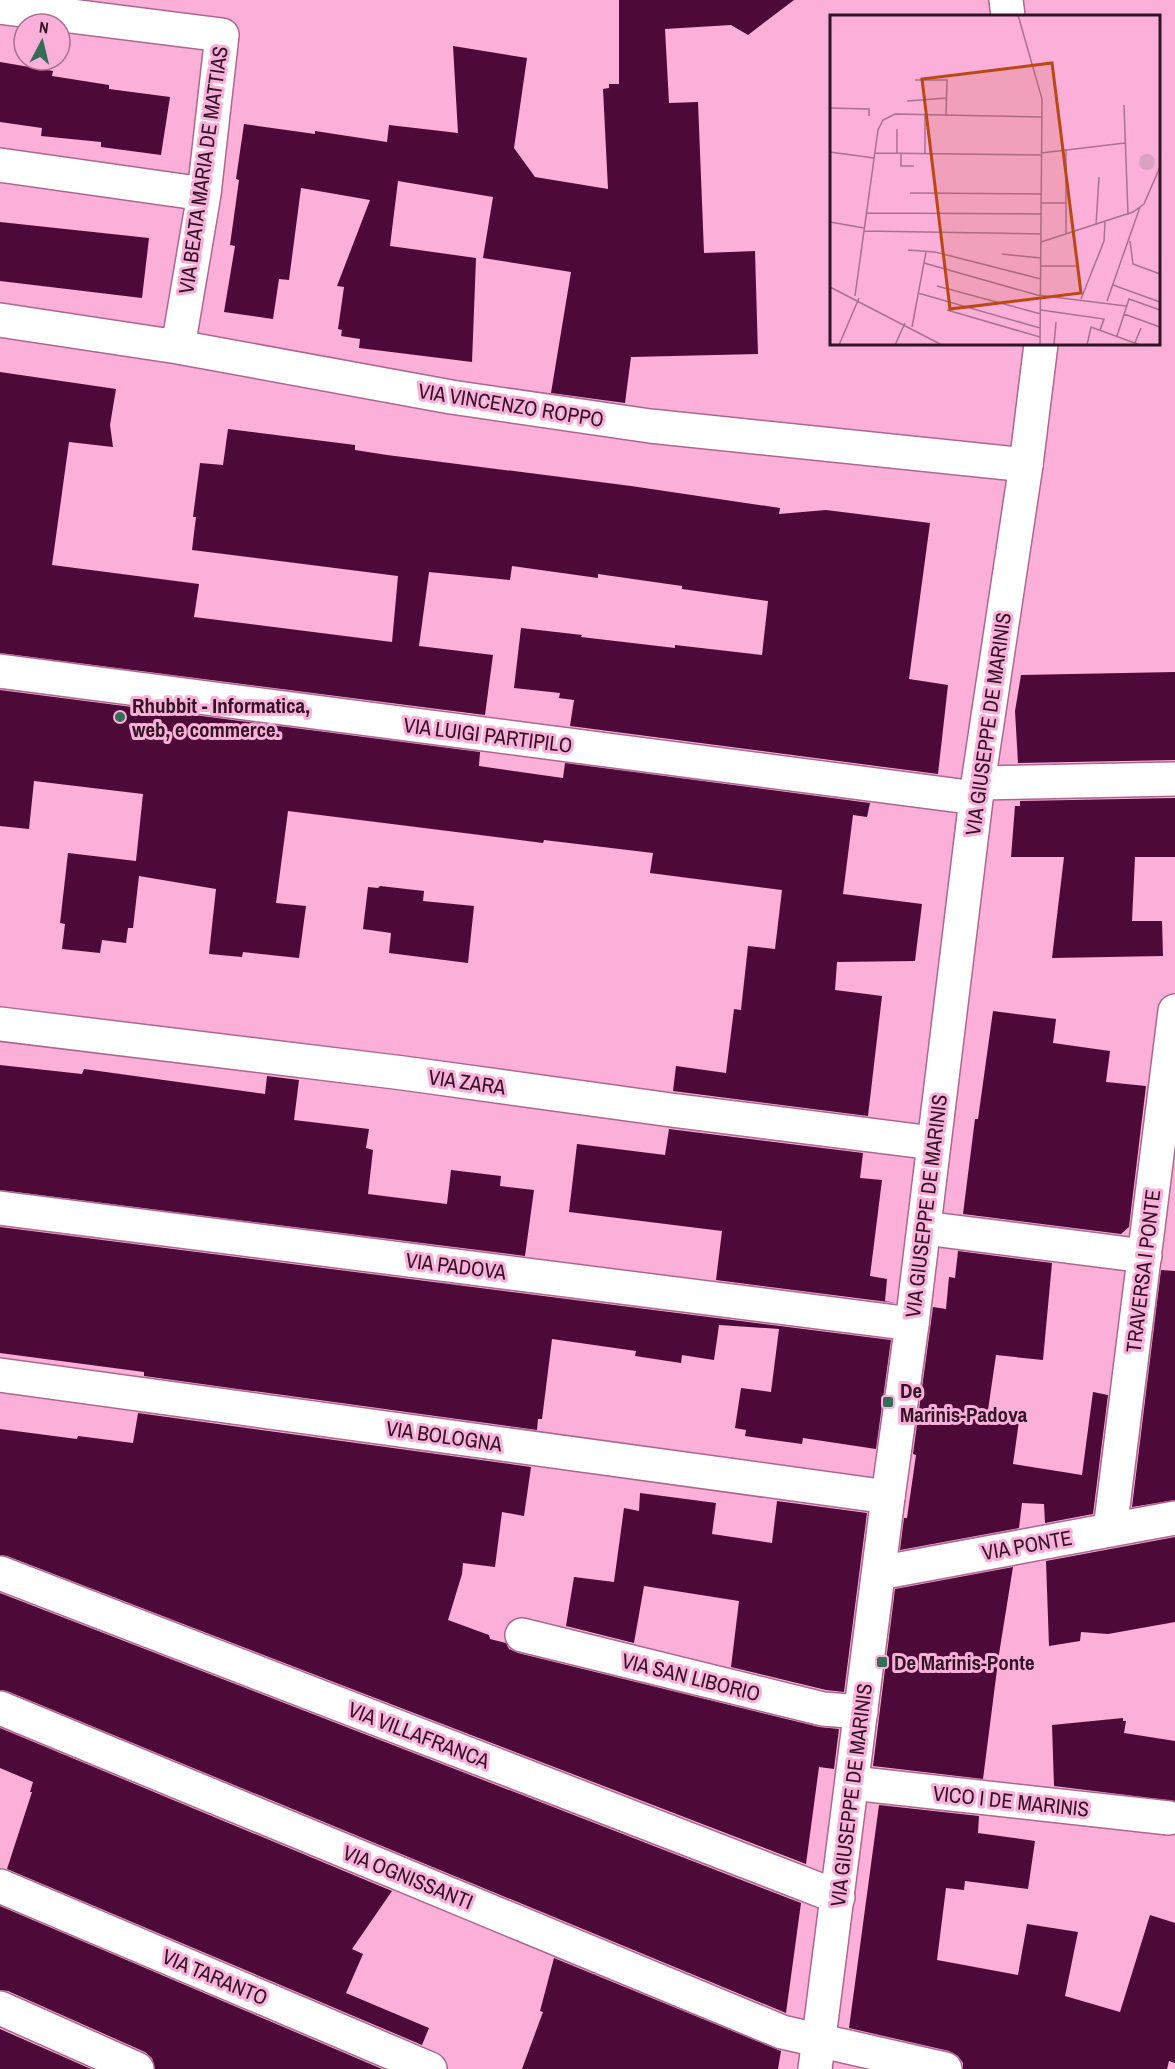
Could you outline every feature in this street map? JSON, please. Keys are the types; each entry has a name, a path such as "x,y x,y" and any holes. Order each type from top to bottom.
{"street":[{"path":"1005,0 1008,15"},
{"name":"VIA BEATA MARIA DE MATTIAS","path":"0,7 222,35 204,194 178,347"},
{"path":"0,165 204,194"},
{"name":"VIA VINCENZO ROPPO","path":"0,320 178,347 452,397 650,426 1026,465"},
{"name":"VIA GIUSEPPE DE MARINIS","path":"817,2054 912,1324 977,791 1026,465 1041,345"},
{"name":"VIA LUIGI PARTIPILO","path":"0,671 977,791 1175,779"},
{"name":"TRAVERSA I PONTE","path":"1110,1530 1175,1011"},
{"name":"VIA ZARA","path":"0,1024 403,1073 933,1143"},
{"name":"VIA PADOVA","path":"0,1208 912,1324"},
{"path":"924,1228 1145,1256"},
{"name":"VIA BOLOGNA","path":"0,1375 888,1497"},
{"name":"VIA PONTE","path":"879,1573 1175,1518"},
{"name":"VIA VILLAFRANCA","path":"0,1573 838,1897"},
{"name":"VIA SAN LIBORIO","path":"522,1635 823,1709 861,1712"},
{"name":"VIA OGNISSANTI","path":"0,1708 782,2032 817,2054 945,2069"},
{"name":"VICO I DE MARINIS","path":"852,1783 1169,1818"},
{"name":"VIA TARANTO","path":"0,1886 430,2069"},
{"path":"0,2008 137,2069"}],"building":[{"path":"619,0 794,0 748,35 731,25 665,29 669,103 698,102 704,253 755,251 758,354 631,357 625,403 551,393 571,272 483,258 493,197 398,181 390,246 476,258 472,362 359,348 360,339 341,336 342,330 338,329 344,287 337,286 370,200 301,188 289,280 279,279 273,319 224,312 235,246 230,245 244,124 315,134 315,131 387,142 389,125 458,133 453,46 527,58 514,148 535,177 608,189 603,89 609,88 609,84 619,84"},
{"path":"0,62 12,64 12,72 53,72 52,76 109,85 109,89 170,97 161,155 101,147 101,142 41,136 42,128 0,122"},
{"path":"0,222 149,238 142,298 0,281"},
{"path":"0,372 116,389 110,425 113,447 69,442 52,565 199,584 194,617 392,642 398,576 192,550 196,517 193,517 200,463 223,465 228,429 355,445 355,450 387,455 631,486 780,508 779,514 826,510 930,523 909,679 948,685 938,774 570,726 574,700 559,698 560,693 514,688 521,628 675,648 675,645 762,655 768,601 598,574 598,578 512,566 510,580 429,572 419,646 493,655 485,715 0,653"},
{"path":"1175,672 1175,760 1018,763 1015,711 1021,675"},
{"path":"0,690 480,752 479,766 563,778 565,763 870,803 867,817 853,815 843,894 922,904 915,961 837,962 835,990 882,996 868,1116 673,1091 676,1066 726,1073 734,1009 741,1010 748,946 775,949 782,890 650,873 653,853 544,840 543,843 288,811 276,903 306,906 299,958 243,952 242,957 209,954 216,889 139,876 133,928 128,928 126,943 102,940 100,953 62,949 65,924 60,923 68,853 136,861 143,794 34,781 29,829 0,826"},
{"path":"1175,798 1175,857 1135,857 1132,921 1162,921 1163,956 1052,958 1064,857 1011,857 1015,806 1020,806 1020,801"},
{"path":"380,886 424,891 423,901 474,906 468,963 389,953 391,933 363,929 368,887 378,888"},
{"path":"993,1011 1056,1019 1053,1043 1110,1051 1106,1082 1146,1086 1129,1227 1121,1234 963,1214 975,1119 978,1119"},
{"path":"0,1065 82,1074 84,1069 265,1094 267,1076 299,1080 294,1120 369,1129 366,1148 373,1150 368,1194 447,1204 451,1170 501,1176 500,1186 534,1190 525,1256 0,1190"},
{"path":"669,1129 863,1153 860,1178 882,1180 870,1276 887,1279 885,1301 896,1303 716,1280 722,1231 569,1212 577,1144 665,1155"},
{"path":"0,1227 891,1340 876,1449 803,1438 802,1444 745,1436 746,1430 735,1428 741,1388 771,1392 779,1329 719,1325 714,1360 682,1355 681,1363 635,1356 636,1351 552,1339 542,1419 538,1419 537,1430 144,1376 144,1372 0,1353"},
{"path":"958,1251 1052,1263 1043,1360 996,1355 987,1417 1019,1421 1013,1464 1082,1475 1093,1392 1108,1395 1093,1514 1045,1523 1044,1504 1022,1503 1019,1528 900,1550 916,1455 913,1454 933,1307 946,1309 949,1277 955,1278"},
{"path":"1161,1270 1175,1271 1175,1500 1132,1507"},
{"path":"138,1413 531,1467 524,1516 502,1512 495,1567 463,1563 462,1574 448,1620 489,1635 490,1639 506,1643 509,1649 518,1653 819,1727 839,1729 834,1769 819,1767 806,1864 0,1555 0,1429 77,1439 78,1436 133,1443"},
{"path":"640,1493 716,1503 712,1534 772,1543 777,1501 867,1513 844,1692 826,1690 731,1667 739,1601 644,1586 634,1643 566,1626 574,1577 614,1582 624,1508 639,1511"},
{"path":"1175,1537 1175,1622 1108,1634 1081,1632 1080,1641 1049,1646 1046,1561"},
{"path":"1013,1567 983,1779 873,1766 895,1589"},
{"path":"0,1593 801,1903 786,2013 0,1690"},
{"path":"1123,1718 1123,1721 1126,1721 1124,1733 1175,1741 1175,1801 1054,1786 1052,1725"},
{"path":"0,1728 392,1891 352,1949 363,1954 346,1993 429,2028 422,2045 7,1869 32,1792 30,1792 33,1782 0,1768"},
{"path":"879,1805 979,1816 978,1833 1035,1841 1028,1889 965,1881 964,1890 946,1888 937,1960 1018,1975 1027,1924 1078,1932 1065,1996 1120,2012 1150,1915 1175,1923 1175,2063 1169,2061 1167,2069 963,2069 963,2063 958,2056 949,2051 849,2028"},
{"path":"0,1906 382,2069 155,2069 152,2058 145,2052 8,1991 0,1990"},
{"path":"554,1958 781,2051 778,2069 522,2069 543,2012 540,2011"},
{"path":"0,2029 91,2069 0,2069"}],"place":[{"name":"Rhubbit - Informatica, web, e commerce.","path":"120,717"},
{"name":"De Marinis-Padova","path":"888,1402"},
{"name":"De Marinis-Ponte","path":"882,1662"}]}
